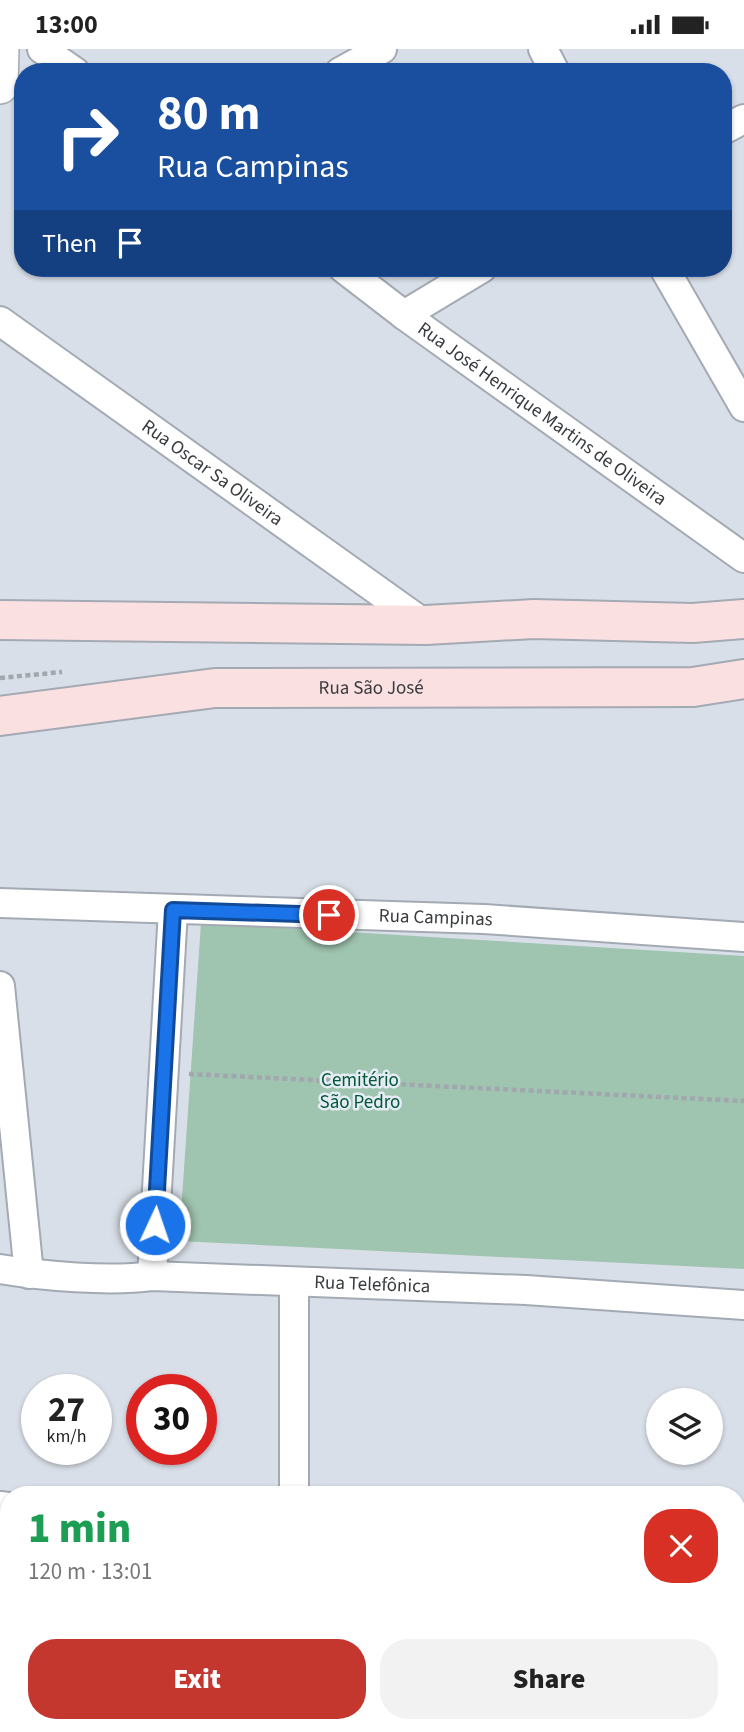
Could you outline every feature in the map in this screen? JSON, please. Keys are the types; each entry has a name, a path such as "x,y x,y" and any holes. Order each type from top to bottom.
{"main road":[{"path":"0,620 426,625 534,619 693,622 744,619"},
{"name":"Rua São José","path":"0,716 215,688 693,687 744,680"}],"street":[{"path":"0,86 1,49"},
{"path":"42,49 62,63"},
{"path":"356,63 382,49"},
{"name":"Rua José Henrique Martins de Oliveira","path":"355,277 744,558"},
{"path":"404,314 467,277"},
{"path":"669,277 741,396"},
{"name":"Rua Oscar Sa Oliveira","path":"0,321 426,625"},
{"name":"Rua Campinas","path":"0,903 484,919 744,937"},
{"path":"152,1276 173,910"},
{"path":"0,986 29,1274"},
{"name":"Rua Telefônica","path":"0,1269 29,1274 134,1279 152,1276 526,1290 744,1305"},
{"path":"294,1283 294,1486"}],"path":[{"path":"164,1073 744,1101"}],"green space":[{"name":"Cemitério São Pedro","path":"201,923 744,956 744,1269 179,1241"}],"route":[{"path":"155,1225 173,910 329,915"}]}
